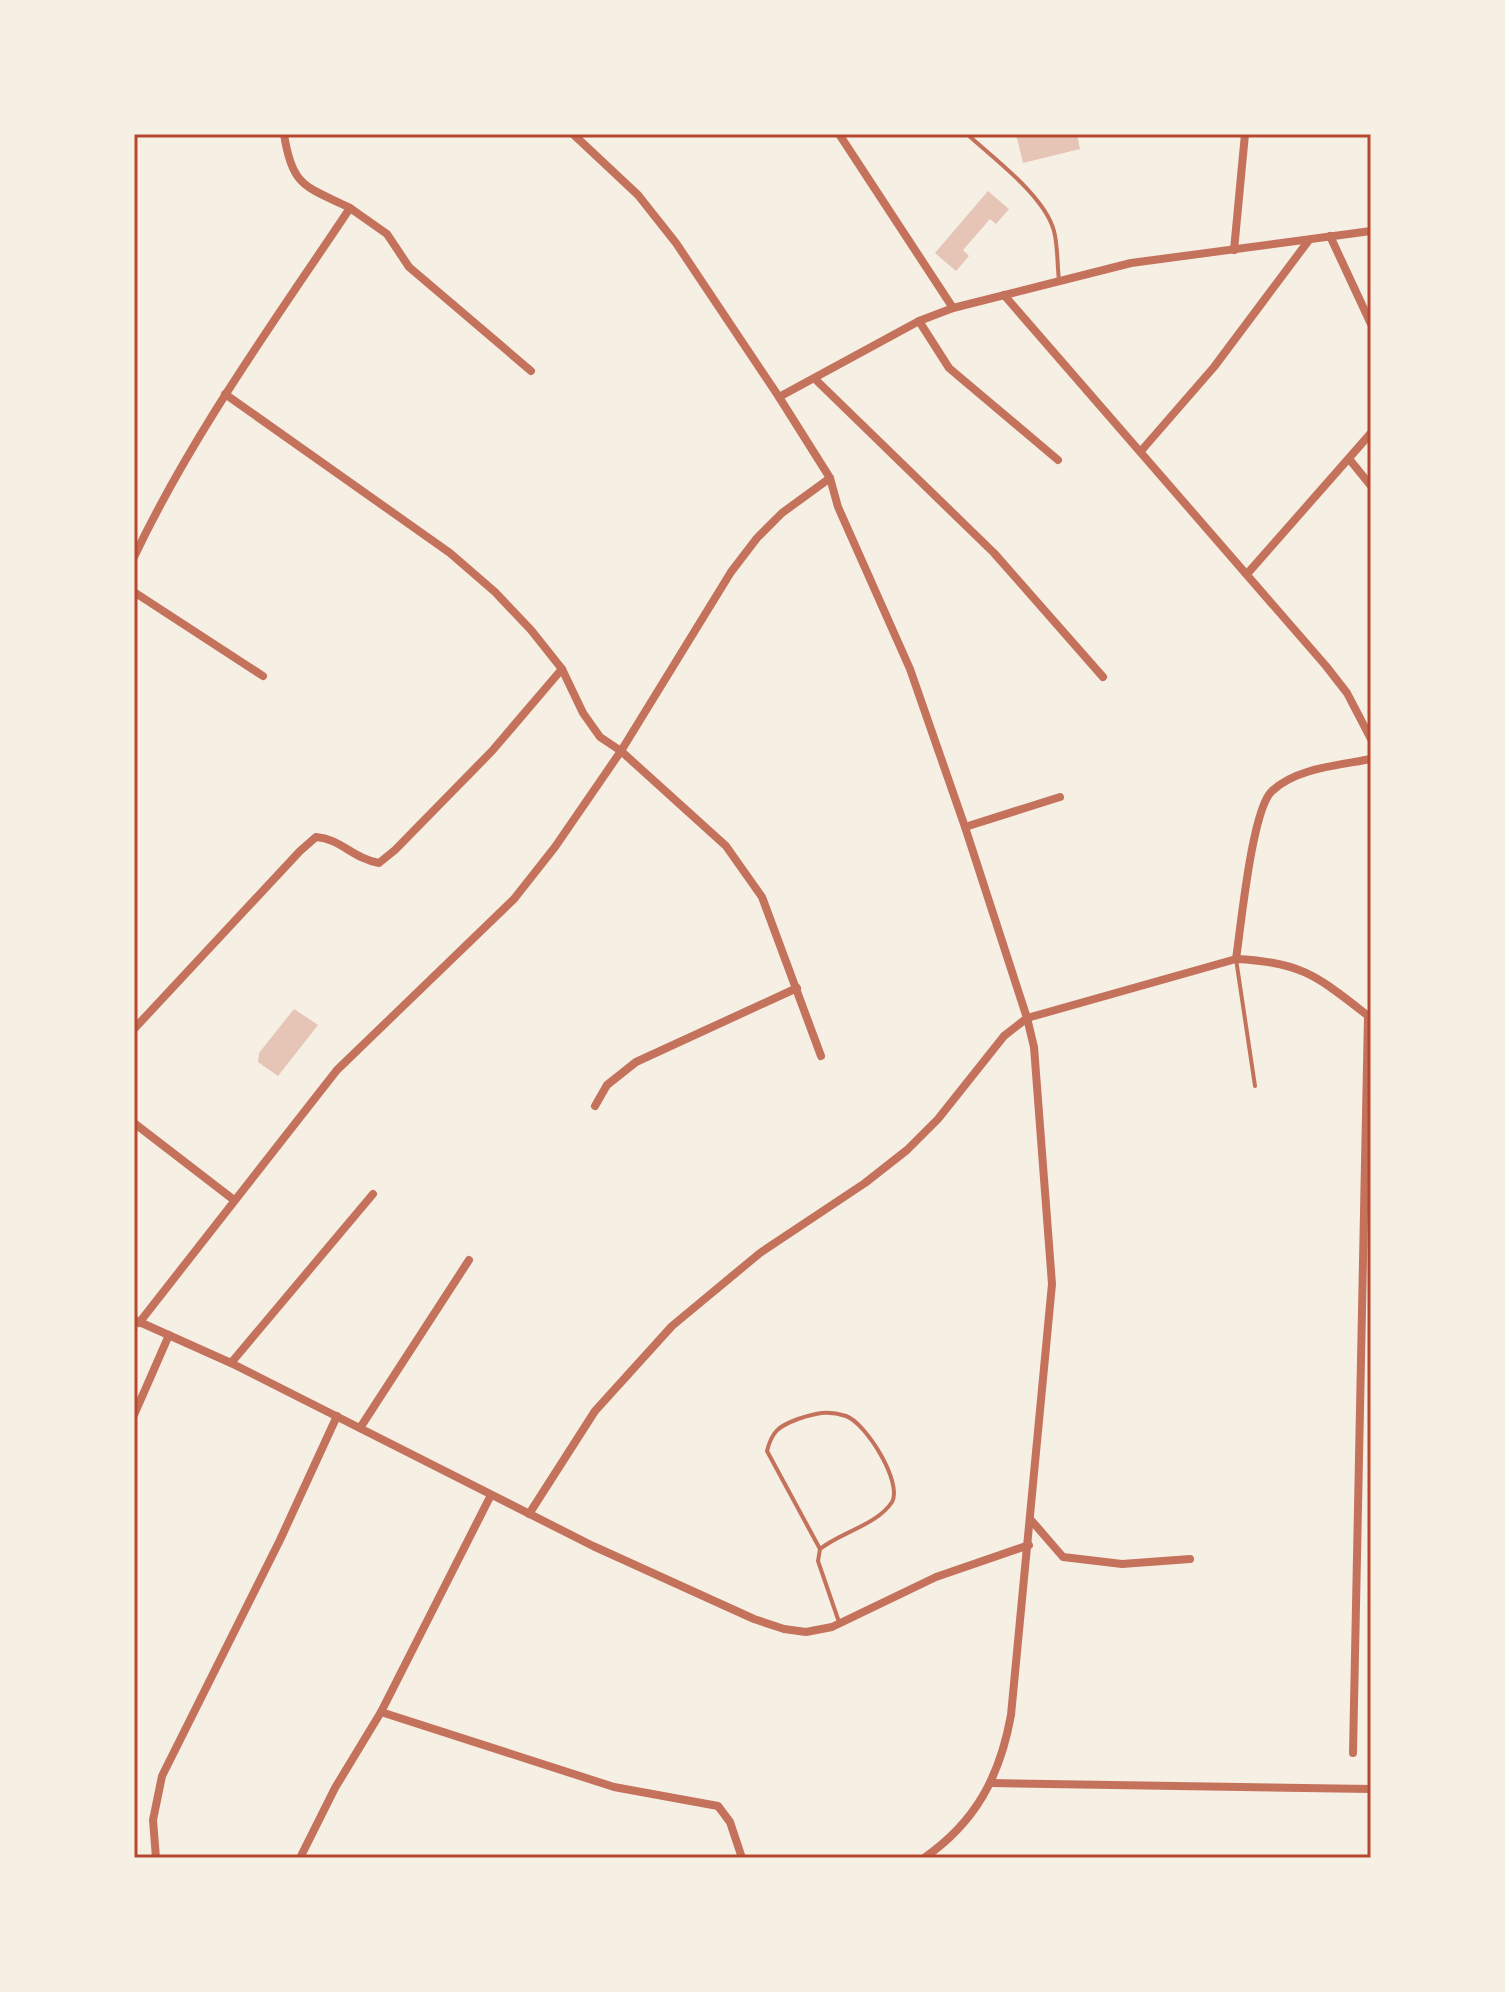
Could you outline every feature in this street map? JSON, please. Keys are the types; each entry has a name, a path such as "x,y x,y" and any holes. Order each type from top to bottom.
{"street":[{"path":"284,134 289,165 304,185 350,208 387,234 409,267 531,371"},
{"path":"573,134 638,195 666,231 830,478 838,507 910,669 1027,1018 1037,1077 1052,1284 1011,1715 1005,1750 991,1783 967,1820 924,1858"},
{"path":"839,134 953,308"},
{"path":"1234,250 1245,134"},
{"path":"134,557 179,471 225,394 350,208"},
{"path":"779,397 919,321 953,308 1131,263 1371,231"},
{"path":"1330,236 1371,324"},
{"path":"1141,451 1214,367 1309,240"},
{"path":"1004,295 1347,693 1371,739"},
{"path":"919,321 949,368 1058,460"},
{"path":"815,379 994,553 1103,677"},
{"path":"225,394 450,553 495,592 562,669 593,729 726,846 762,897 821,1056"},
{"path":"1247,574 1371,433"},
{"path":"1350,460 1371,486"},
{"path":"830,478 782,513 748,549 621,751 555,847 514,899 337,1070 136,1321 231,1363 529,1514 754,1619 784,1629 806,1632 840,1623 936,1577 1029,1545"},
{"path":"134,592 263,676"},
{"path":"134,1029 316,837 329,838 361,860 379,863 395,850 492,751 562,669"},
{"path":"1236,959 1264,801 1271,792 1297,777 1331,766 1371,759"},
{"path":"965,827 1060,797"},
{"path":"529,1514 595,1411 672,1326 760,1253 865,1183 907,1150 938,1119 1004,1036 1027,1018 1236,959 1272,960 1318,978 1370,1017 1353,1753"},
{"path":"595,1106 607,1085 636,1062 797,988"},
{"path":"134,1123 234,1200"},
{"path":"231,1363 373,1194"},
{"path":"360,1428 469,1260"},
{"path":"134,1415 169,1335"},
{"path":"156,1858 153,1820 162,1776 280,1540 337,1416"},
{"path":"300,1858 335,1788 381,1712 491,1495"},
{"path":"1030,1519 1063,1557 1122,1564 1190,1559"},
{"path":"381,1712 614,1787 718,1806 730,1822 742,1858"},
{"path":"991,1783 1371,1789"}],"lane":[{"path":"967,134 1047,213 1054,231 1059,280"},
{"path":"1236,959 1255,1086"},
{"path":"820,1549 885,1511 894,1498 895,1485 868,1433 849,1417 823,1411 778,1426 770,1438 767,1451 820,1549 818,1561 840,1623"}],"building":[{"path":"1016,134 1077,134 1080,149 1023,163"},
{"path":"988,191 1009,209 996,224 990,219 963,250 969,256 956,271 935,253"},
{"path":"294,1009 318,1025 278,1076 258,1062 259,1053"}]}
